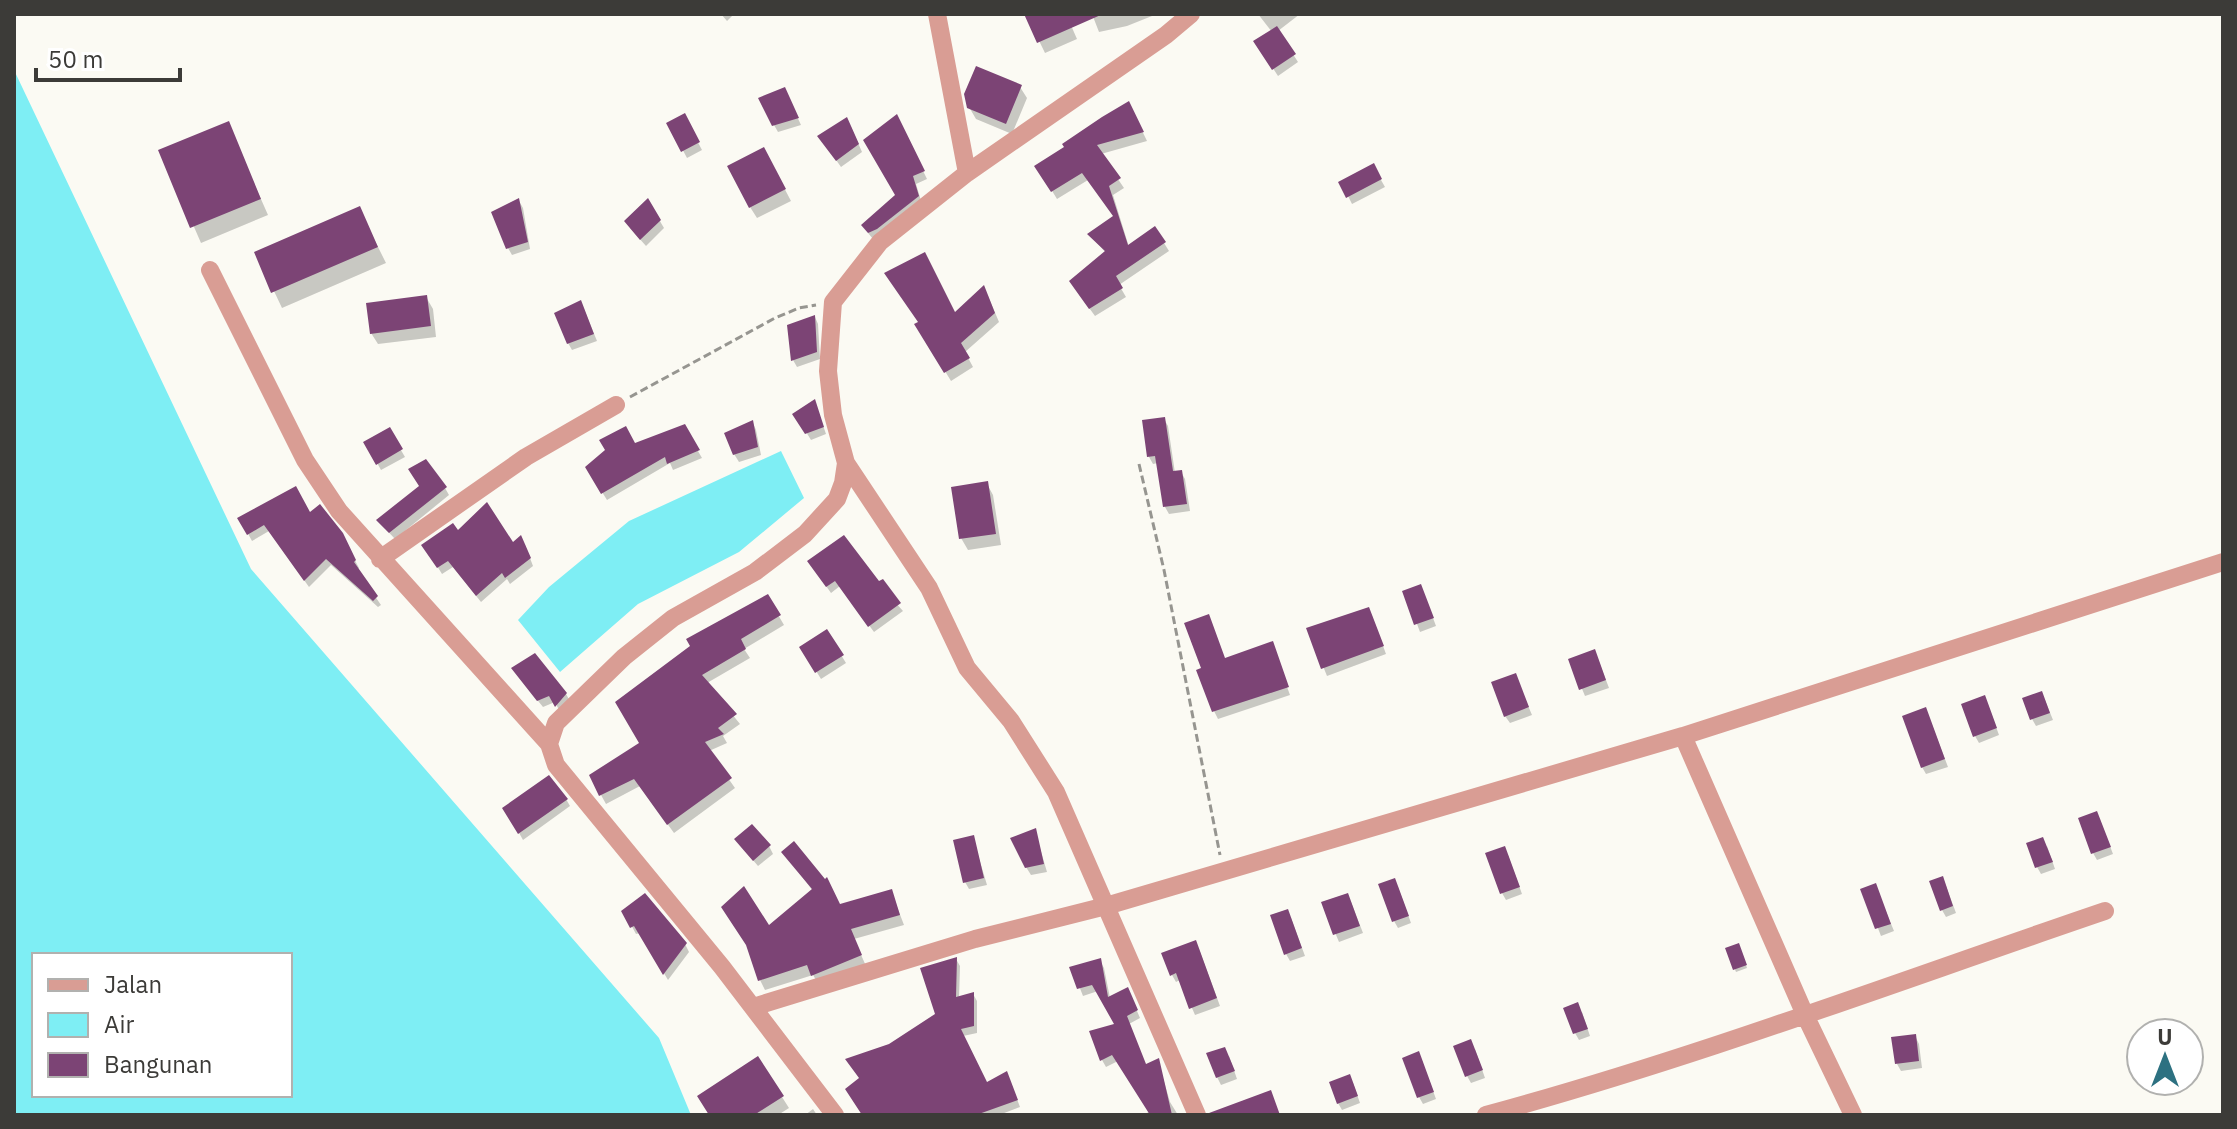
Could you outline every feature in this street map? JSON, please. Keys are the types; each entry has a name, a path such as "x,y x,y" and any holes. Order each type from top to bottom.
{"street":[{"path":"937,14 967,173"},
{"path":"1191,14 967,173 880,242 833,302 828,371 833,415 846,463 929,588 967,668 1011,721 1056,792 1197,1115"},
{"path":"210,270 305,460 339,511 549,744 556,765 753,1007 835,1115"},
{"path":"380,559 526,457 616,405"},
{"path":"549,744 556,723 624,657 673,618 755,572 805,534 837,499 846,463"},
{"path":"753,1007 975,939 1106,906 1683,736 2223,562"},
{"path":"1683,736 1806,1017 1853,1115"},
{"path":"1486,1115 1562,1095 1806,1017 1857,996 2105,911"}],"path":[{"path":"616,405 775,318 799,308 833,302"},
{"path":"1139,464 1164,570 1224,871"}],"water":[{"path":"14,70 251,569 659,1038 691,1115 14,1115"},
{"path":"781,451 804,498 739,552 638,604 560,672 518,620 549,587 629,521"}],"building":[{"path":"1024,14 1103,14 1037,43"},
{"path":"1277,26 1296,54 1272,70 1253,41"},
{"path":"976,66 1022,85 1006,124 967,108 964,94"},
{"path":"785,87 799,118 772,126 758,98"},
{"path":"1129,101 1144,132 1097,145 1121,178 1109,186 1128,245 1155,226 1166,242 1116,276 1123,288 1089,309 1069,281 1105,251 1087,234 1113,216 1082,173 1051,192 1034,166"},
{"path":"685,113 700,142 681,152 666,123"},
{"path":"897,114 925,171 913,176 919,196 868,233 861,225 895,195 863,140"},
{"path":"847,117 859,144 836,161 817,136"},
{"path":"229,121 261,199 190,228 158,150"},
{"path":"764,147 786,189 749,208 727,166"},
{"path":"1374,163 1382,179 1346,198 1338,182"},
{"path":"519,198 528,242 506,249 491,212"},
{"path":"648,198 661,220 640,240 624,221"},
{"path":"360,206 378,247 271,293 254,252"},
{"path":"925,252 955,312 984,285 995,313 961,343 970,358 944,373 914,324 918,322 884,273"},
{"path":"427,295 431,326 370,334 366,303"},
{"path":"581,300 594,334 567,344 554,313"},
{"path":"815,315 817,352 791,361 787,325"},
{"path":"815,399 824,427 805,434 792,414"},
{"path":"1165,417 1173,471 1182,470 1187,504 1163,507 1155,456 1147,457 1142,420"},
{"path":"753,420 758,447 733,455 724,433"},
{"path":"685,424 700,450 667,464 665,457 601,494 585,467 605,450 599,440 626,426 635,443"},
{"path":"390,427 403,449 376,465 363,442"},
{"path":"426,459 447,487 389,533 376,520 419,486 408,469"},
{"path":"988,481 996,534 959,539 951,487"},
{"path":"296,486 310,512 320,504 343,533 356,560 354,562 378,596 373,601 326,559 304,581 264,525 247,535 237,518"},
{"path":"487,502 513,542 521,535 531,558 505,578 502,573 476,596 448,561 437,568 421,545 453,523 458,530"},
{"path":"844,535 879,581 883,579 901,603 868,627 835,581 826,587 807,561"},
{"path":"1421,584 1434,618 1414,625 1402,591"},
{"path":"768,594 781,615 741,639 746,649 702,675 737,714 718,728 724,734 705,742 732,778 667,825 634,779 599,796 589,775 639,743 615,702 690,646 686,639"},
{"path":"1369,607 1384,646 1321,669 1306,628"},
{"path":"1209,614 1225,658 1273,641 1289,687 1212,712 1196,670 1201,668 1184,623"},
{"path":"827,629 844,655 815,673 799,647"},
{"path":"1595,649 1606,680 1579,690 1568,659"},
{"path":"535,653 567,693 555,707 549,696 537,701 511,668"},
{"path":"1516,673 1529,707 1504,717 1491,682"},
{"path":"2042,691 2050,713 2030,720 2022,698"},
{"path":"1985,695 1997,728 1973,737 1961,704"},
{"path":"1926,707 1945,759 1921,768 1902,716"},
{"path":"549,775 568,799 518,834 502,808"},
{"path":"2097,811 2111,847 2091,854 2078,818"},
{"path":"752,824 771,845 753,861 734,839"},
{"path":"1036,828 1044,864 1025,868 1010,838"},
{"path":"974,835 984,878 963,883 953,840"},
{"path":"2043,837 2053,862 2035,868 2026,843"},
{"path":"794,841 825,879 827,877 840,904 892,889 900,915 851,929 862,955 811,976 807,965 758,981 746,945 721,907 744,886 769,925 812,889 781,852"},
{"path":"1505,846 1520,887 1500,894 1485,853"},
{"path":"1943,876 1953,906 1940,911 1929,881"},
{"path":"1395,878 1409,916 1392,922 1378,884"},
{"path":"1876,883 1891,924 1875,929 1860,889"},
{"path":"645,893 687,943 663,975 634,926 630,928 621,911"},
{"path":"1348,893 1360,926 1333,935 1321,902"},
{"path":"1288,909 1302,948 1284,955 1270,915"},
{"path":"1196,940 1217,998 1189,1009 1176,973 1170,976 1161,953"},
{"path":"1739,943 1747,965 1733,970 1725,948"},
{"path":"957,957 956,997 974,992 974,1026 961,1029 987,1082 1007,1071 1018,1100 976,1115 862,1115 845,1089 859,1078 845,1059 889,1044 935,1014 920,968"},
{"path":"1101,958 1108,997 1128,987 1138,1010 1127,1016 1146,1064 1159,1058 1172,1115 1150,1115 1112,1055 1100,1061 1089,1031 1114,1024 1092,985 1077,989 1069,967"},
{"path":"1578,1002 1588,1029 1573,1034 1563,1008"},
{"path":"1916,1034 1919,1061 1895,1064 1891,1037"},
{"path":"1471,1039 1483,1070 1465,1077 1453,1046"},
{"path":"1225,1047 1235,1071 1216,1078 1206,1053"},
{"path":"1419,1051 1434,1092 1417,1098 1402,1058"},
{"path":"758,1056 784,1096 754,1115 709,1115 697,1096"},
{"path":"1350,1074 1358,1096 1337,1104 1329,1082"},
{"path":"1271,1090 1280,1115 1209,1115 1209,1113"}]}
